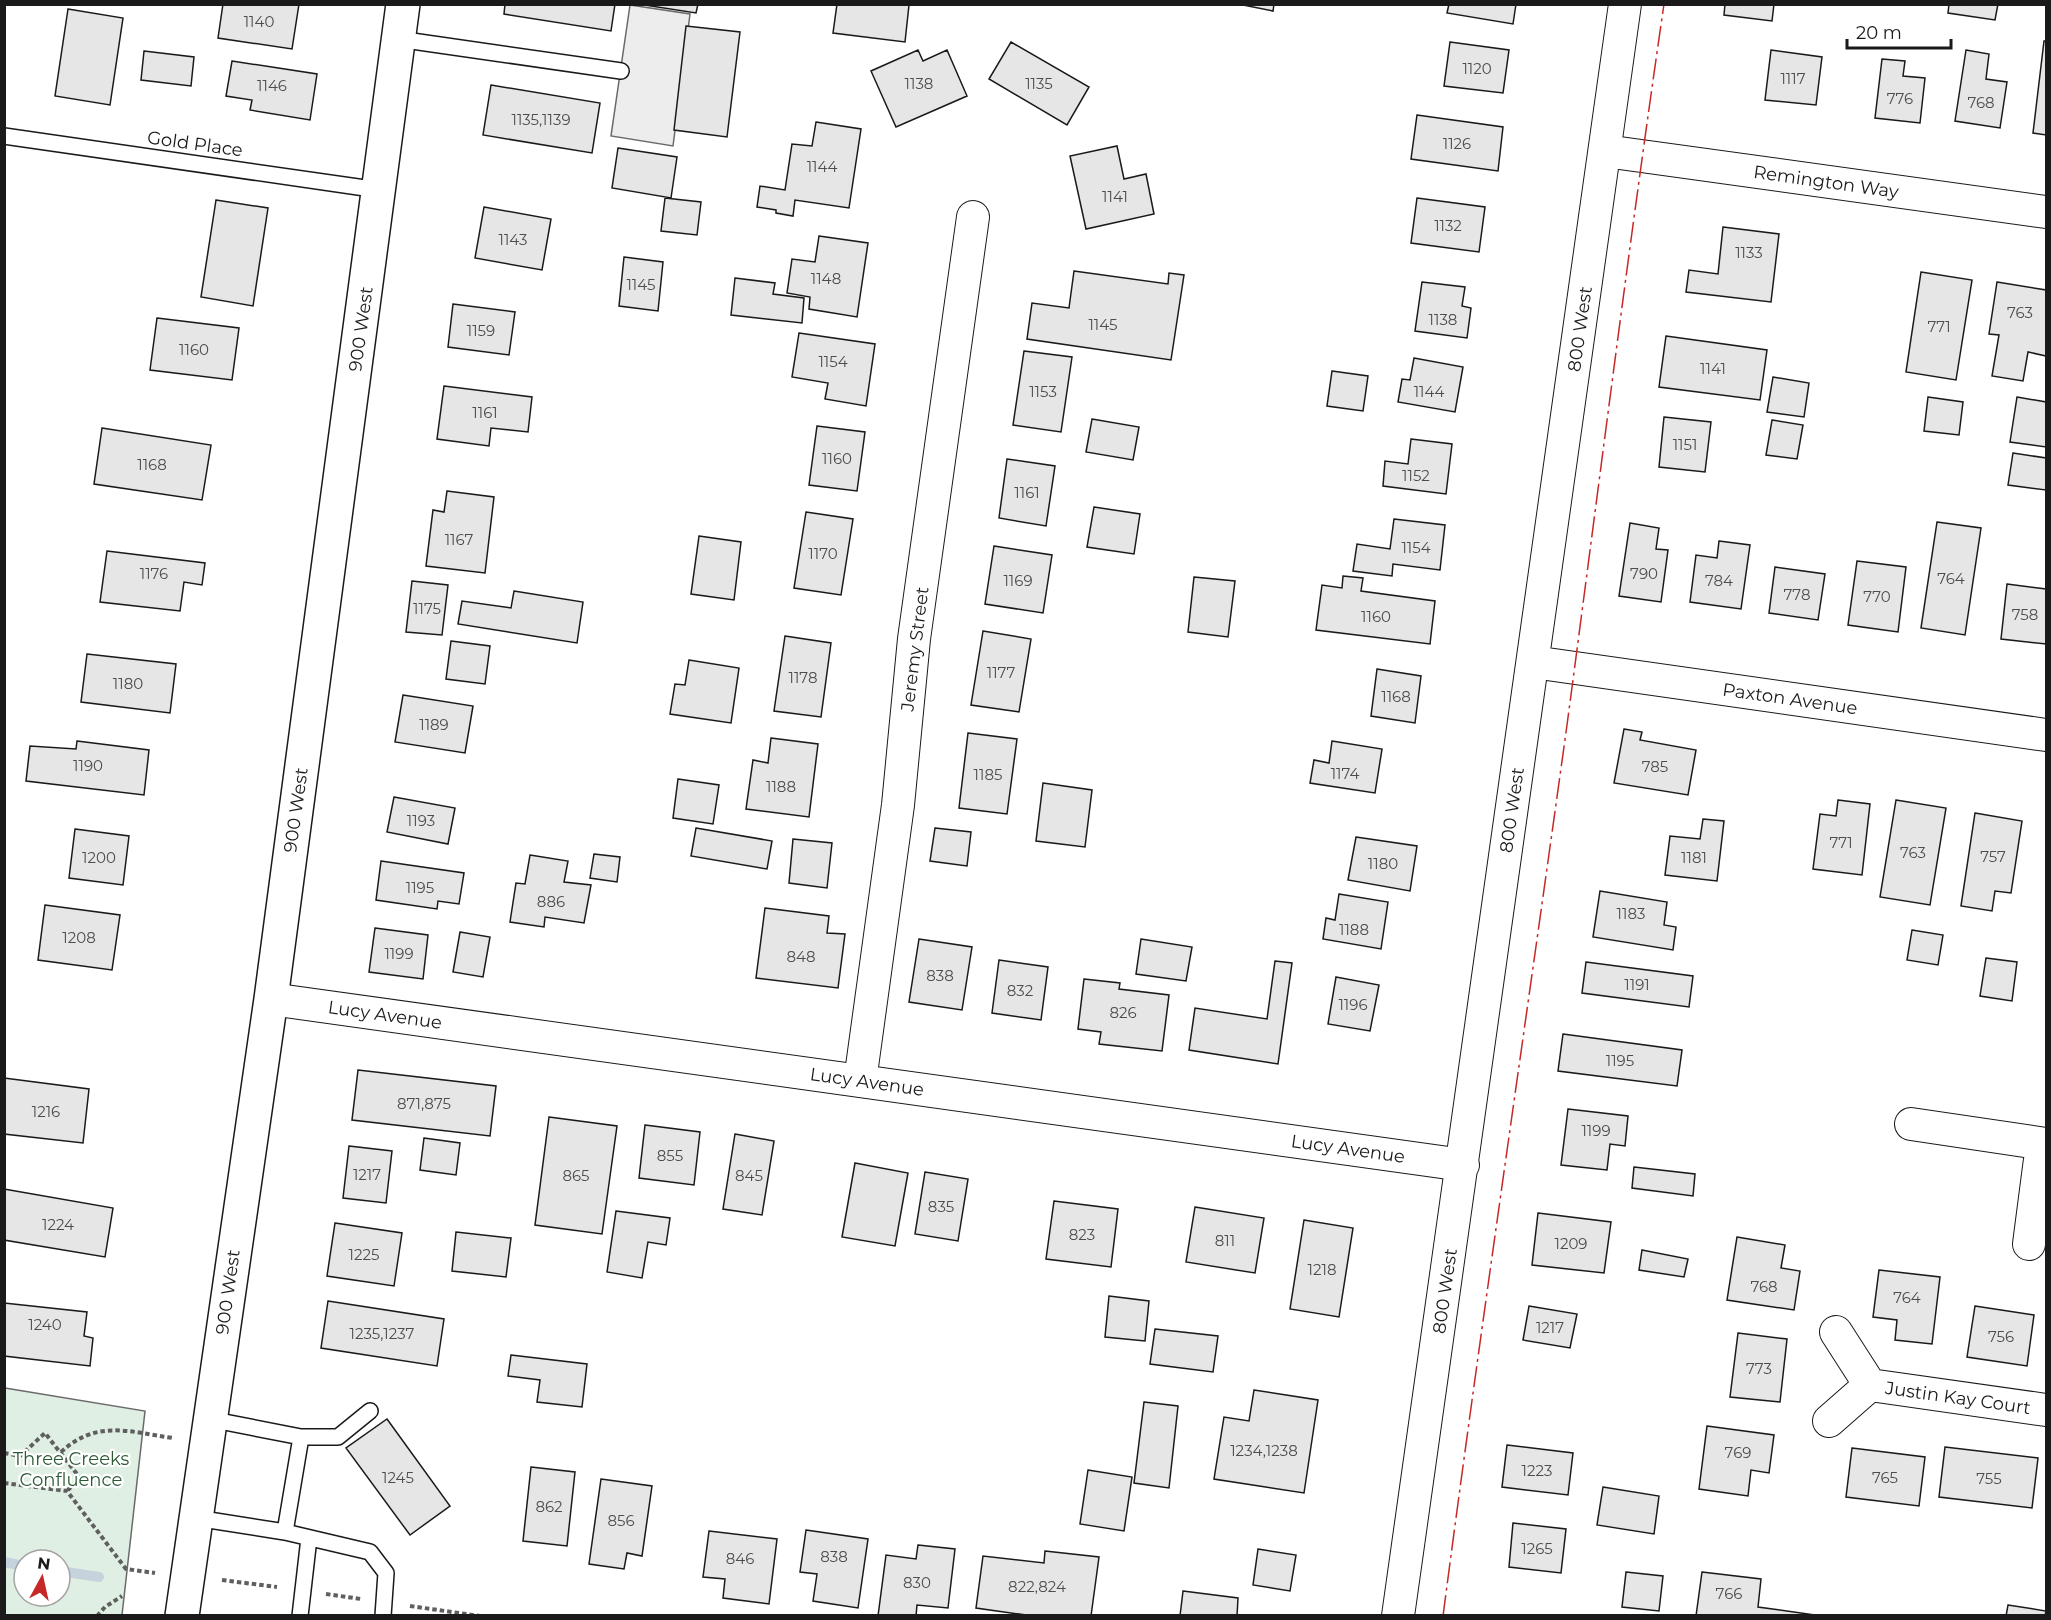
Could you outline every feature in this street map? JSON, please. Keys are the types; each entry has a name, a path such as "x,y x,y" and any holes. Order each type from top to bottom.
{"main road":[{"name":"900 West","path":"182,1616 271,999 403,4"}],"street":[{"name":"800 West","path":"1398,1616 1625,4"},
{"name":"Remington Way","path":"1605,152 2046,212"},
{"name":"Jeremy Street","path":"860,1081 898,805 916,628 973,218"},
{"name":"Paxton Avenue","path":"1533,662 2046,735"},
{"name":"Lucy Avenue","path":"271,999 1463,1165"},
{"path":"1911,1124 2044,1144 2029,1244"},
{"name":"Justin Kay Court","path":"1836,1332 1870,1385 2046,1410"},
{"name":"Justin Kay Court","path":"1829,1421 1870,1385"}],"lane":[{"path":"398,39 621,72"},
{"name":"Gold Place","path":"4,136 379,190"},
{"path":"209,1419 300,1437 338,1437 370,1411"},
{"path":"285,1532 300,1437"},
{"path":"196,1518 285,1532 370,1552 386,1573 383,1616"},
{"path":"300,1616 309,1538"}],"path":[{"path":"61,1452 78,1439 99,1431 120,1430 145,1434"},
{"path":"4,1453 20,1456 45,1433 80,1478 67,1491"},
{"path":"4,1483 67,1491 126,1569 150,1573"},
{"path":"97,1616 105,1606 122,1596"}],"green space":[{"name":"Three Creeks Confluence","path":"5,1388 145,1411 122,1615 5,1615"}],"shaded area":[{"path":"630,5 690,14 673,146 611,136"}],"building":[{"path":"223,4 299,4 292,49 218,38"},
{"path":"505,4 615,4 611,31 504,14"},
{"path":"638,4 698,4 696,13"},
{"path":"837,4 909,5 905,42 833,33"},
{"path":"1238,4 1274,4 1273,11"},
{"path":"1449,4 1516,4 1513,24 1447,13"},
{"path":"1725,4 1774,4 1772,21 1724,15"},
{"path":"1949,4 1998,4 1995,20 1948,13"},
{"path":"68,9 123,18 110,105 55,96"},
{"path":"686,26 740,32 727,137 674,130"},
{"path":"2044,41 2046,41 2046,135 2033,133"},
{"path":"1011,42 1089,87 1067,125 989,79"},
{"path":"1450,42 1509,50 1503,93 1444,86"},
{"path":"918,50 923,61 947,50 967,96 896,127 871,71"},
{"path":"1771,50 1822,57 1816,105 1765,100"},
{"path":"1966,50 1989,54 1986,79 2007,82 2000,128 1955,121"},
{"path":"144,51 194,57 191,86 141,80"},
{"path":"1882,59 1905,61 1903,76 1925,78 1920,123 1875,118"},
{"path":"232,61 317,74 310,120 250,110 252,100 226,96"},
{"path":"491,85 600,103 592,153 483,135"},
{"path":"1417,115 1503,127 1498,171 1411,159"},
{"path":"816,122 861,129 849,208 795,200 793,216 757,207 760,186 785,190 792,144 812,146"},
{"path":"1117,146 1124,179 1146,174 1154,214 1086,229 1070,156"},
{"path":"618,148 677,157 671,198 612,188"},
{"path":"665,198 701,202 697,235 661,231"},
{"path":"1417,198 1485,207 1479,252 1411,243"},
{"path":"216,200 268,208 253,306 201,297"},
{"path":"484,207 551,219 542,270 475,258"},
{"path":"1723,227 1779,234 1771,302 1686,292 1689,270 1718,274"},
{"path":"819,236 868,243 857,317 809,309 810,297 787,293 792,259 815,262"},
{"path":"624,257 663,262 658,311 619,306"},
{"path":"1074,271 1168,284 1169,273 1184,275 1171,360 1027,339 1032,303 1069,308"},
{"path":"1921,272 1972,280 1956,380 1906,372"},
{"path":"735,278 775,283 773,294 804,298 802,323 731,315"},
{"path":"1422,282 1465,287 1462,306 1471,308 1467,338 1415,331"},
{"path":"1997,282 2046,290 2046,356 2028,352 2023,381 1992,376 1999,335 1989,334"},
{"path":"453,304 515,312 509,355 448,347"},
{"path":"157,318 239,328 232,380 150,370"},
{"path":"799,333 875,344 866,406 825,399 828,383 792,377"},
{"path":"1666,336 1767,350 1760,400 1659,387"},
{"path":"1024,351 1072,357 1061,432 1013,425"},
{"path":"1414,358 1463,367 1455,412 1398,402 1402,379 1410,380"},
{"path":"1332,371 1368,376 1363,411 1327,406"},
{"path":"1773,377 1809,383 1804,417 1767,412"},
{"path":"444,386 532,397 528,432 491,428 489,446 437,439"},
{"path":"1928,397 1963,402 1959,435 1924,431"},
{"path":"2017,397 2046,402 2046,447 2010,442"},
{"path":"1664,417 1711,422 1705,472 1659,467"},
{"path":"1092,419 1139,427 1133,460 1086,452"},
{"path":"1772,420 1803,425 1797,459 1766,455"},
{"path":"817,426 865,432 857,491 809,485"},
{"path":"102,428 211,445 202,500 94,484"},
{"path":"1411,439 1452,444 1446,494 1383,486 1385,461 1408,464"},
{"path":"2013,453 2046,458 2046,490 2008,485"},
{"path":"1007,459 1055,466 1046,526 999,518"},
{"path":"447,491 494,497 485,573 426,566 433,510 444,512"},
{"path":"1094,507 1140,514 1134,554 1087,547"},
{"path":"806,512 853,519 841,595 794,588"},
{"path":"1394,519 1445,525 1440,570 1393,564 1392,576 1353,571 1357,544 1390,549"},
{"path":"1937,522 1981,528 1965,635 1921,628"},
{"path":"1630,523 1659,528 1656,549 1668,550 1661,602 1619,596"},
{"path":"699,536 741,542 734,600 691,594"},
{"path":"1719,541 1750,545 1741,609 1690,602 1696,555 1717,558"},
{"path":"994,546 1052,555 1043,613 985,604"},
{"path":"107,551 205,563 202,585 184,582 180,611 100,602"},
{"path":"1857,561 1906,567 1898,632 1848,625"},
{"path":"1775,567 1825,574 1818,620 1769,613"},
{"path":"1343,576 1363,578 1361,591 1435,601 1430,644 1316,630 1322,585 1342,588"},
{"path":"1194,577 1235,581 1228,637 1188,632"},
{"path":"412,581 448,585 442,635 406,632"},
{"path":"2007,584 2046,589 2046,644 2001,639"},
{"path":"514,591 583,602 577,643 458,624 462,601 511,608"},
{"path":"983,631 1031,639 1019,712 971,705"},
{"path":"785,636 831,643 821,717 774,711"},
{"path":"451,641 490,646 485,684 446,679"},
{"path":"87,654 176,664 170,713 81,702"},
{"path":"689,660 739,668 731,723 670,714 675,684 685,685"},
{"path":"1377,669 1421,676 1415,723 1371,716"},
{"path":"403,695 473,706 465,753 395,742"},
{"path":"1624,729 1642,732 1640,740 1696,750 1688,795 1614,783"},
{"path":"968,733 1017,739 1007,814 959,808"},
{"path":"771,738 818,744 809,817 746,809 753,760 768,763"},
{"path":"77,741 149,750 144,795 26,781 30,746 76,749"},
{"path":"1332,741 1382,749 1375,793 1310,783 1314,760 1329,763"},
{"path":"678,779 719,785 713,824 673,818"},
{"path":"1043,783 1092,790 1085,847 1036,841"},
{"path":"394,797 455,808 448,844 387,832"},
{"path":"1838,800 1870,804 1862,875 1813,869 1820,814 1836,816"},
{"path":"1896,800 1946,808 1930,905 1880,897"},
{"path":"1975,813 2022,821 2011,893 1995,891 1992,911 1961,906"},
{"path":"1703,819 1724,821 1717,881 1665,875 1670,836 1700,839"},
{"path":"696,828 772,841 767,869 691,856"},
{"path":"935,828 971,832 967,866 930,861"},
{"path":"75,829 129,836 123,885 69,878"},
{"path":"1356,837 1417,846 1410,891 1348,880"},
{"path":"793,839 832,843 827,888 789,883"},
{"path":"594,854 620,857 617,882 590,878"},
{"path":"530,855 568,861 564,882 591,885 584,923 545,917 544,927 510,922 516,883 525,884"},
{"path":"381,861 464,873 459,904 438,901 437,909 376,900"},
{"path":"1600,891 1667,902 1664,925 1676,927 1673,950 1593,937"},
{"path":"1339,894 1388,902 1381,949 1323,939 1326,918 1335,920"},
{"path":"45,905 120,915 112,970 38,960"},
{"path":"765,908 829,916 827,933 845,934 838,988 756,978"},
{"path":"375,928 428,935 423,979 369,972"},
{"path":"1912,930 1943,935 1938,965 1907,960"},
{"path":"460,932 490,937 483,977 453,972"},
{"path":"919,939 972,947 962,1010 909,1002"},
{"path":"1141,939 1192,947 1186,981 1136,974"},
{"path":"1986,958 2017,962 2012,1001 1980,996"},
{"path":"999,960 1048,967 1041,1020 992,1013"},
{"path":"1275,961 1292,963 1278,1064 1189,1050 1195,1008 1267,1019"},
{"path":"1586,962 1693,976 1689,1007 1582,993"},
{"path":"1336,977 1379,985 1370,1031 1328,1024"},
{"path":"1084,979 1120,983 1119,989 1169,995 1162,1051 1099,1044 1101,1032 1078,1029"},
{"path":"1563,1034 1682,1050 1677,1086 1558,1071"},
{"path":"358,1070 496,1086 490,1136 352,1120"},
{"path":"4,1078 89,1089 83,1143 4,1134"},
{"path":"1568,1109 1628,1116 1625,1146 1610,1144 1607,1170 1561,1165"},
{"path":"549,1117 617,1126 602,1234 535,1225"},
{"path":"645,1125 700,1132 694,1185 639,1178"},
{"path":"735,1134 774,1141 762,1215 723,1209"},
{"path":"424,1138 460,1143 456,1175 420,1170"},
{"path":"349,1146 392,1151 386,1203 343,1198"},
{"path":"855,1163 908,1173 895,1246 842,1237"},
{"path":"1634,1167 1695,1174 1693,1196 1632,1188"},
{"path":"925,1172 968,1179 958,1241 915,1234"},
{"path":"4,1189 113,1208 105,1257 4,1240"},
{"path":"1054,1201 1118,1209 1111,1267 1046,1259"},
{"path":"1195,1207 1264,1218 1255,1273 1186,1262"},
{"path":"616,1211 670,1218 666,1245 648,1242 642,1278 607,1272"},
{"path":"1538,1213 1611,1222 1604,1273 1532,1265"},
{"path":"1304,1220 1353,1228 1339,1317 1290,1309"},
{"path":"335,1223 402,1233 394,1286 327,1276"},
{"path":"456,1232 511,1238 506,1277 452,1271"},
{"path":"1737,1237 1785,1245 1781,1268 1800,1271 1794,1310 1727,1300"},
{"path":"1642,1250 1688,1259 1684,1277 1639,1270"},
{"path":"1879,1270 1940,1277 1932,1344 1895,1340 1897,1320 1873,1317"},
{"path":"1109,1296 1149,1301 1145,1341 1105,1337"},
{"path":"328,1301 444,1319 437,1366 321,1348"},
{"path":"4,1303 87,1312 84,1336 93,1338 90,1366 4,1356"},
{"path":"1529,1306 1577,1314 1570,1348 1523,1340"},
{"path":"1975,1306 2034,1315 2027,1366 1967,1357"},
{"path":"1155,1329 1218,1336 1213,1372 1150,1364"},
{"path":"1738,1333 1787,1339 1780,1402 1730,1397"},
{"path":"511,1355 587,1364 582,1407 537,1402 540,1380 508,1376"},
{"path":"1254,1390 1318,1400 1304,1493 1214,1479 1224,1417 1249,1421"},
{"path":"1144,1402 1178,1406 1169,1488 1134,1483"},
{"path":"387,1419 450,1506 410,1535 346,1448"},
{"path":"1707,1426 1774,1435 1769,1473 1751,1470 1748,1496 1699,1489"},
{"path":"1507,1445 1573,1453 1568,1495 1502,1487"},
{"path":"1945,1447 2038,1458 2032,1508 1939,1497"},
{"path":"1852,1448 1925,1457 1919,1506 1846,1497"},
{"path":"531,1467 575,1472 567,1546 523,1541"},
{"path":"1088,1470 1132,1477 1124,1531 1080,1524"},
{"path":"601,1479 652,1486 642,1556 627,1553 624,1569 589,1564"},
{"path":"1603,1487 1659,1496 1654,1534 1597,1525"},
{"path":"1513,1523 1566,1529 1561,1573 1509,1567"},
{"path":"806,1530 868,1539 858,1608 813,1601 817,1574 800,1572"},
{"path":"709,1531 777,1539 769,1604 723,1598 725,1579 703,1577"},
{"path":"918,1545 955,1549 948,1608 917,1605 916,1616 878,1616 886,1555 916,1559"},
{"path":"1258,1549 1296,1555 1290,1591 1253,1585"},
{"path":"1045,1551 1099,1557 1091,1616 1033,1616 976,1608 983,1556 1044,1563"},
{"path":"1626,1572 1663,1576 1659,1611 1622,1607"},
{"path":"1702,1572 1761,1579 1758,1607 1822,1616 1696,1616"},
{"path":"1183,1591 1238,1598 1237,1616 1180,1616"},
{"path":"2008,1605 2046,1611 2045,1616 2006,1616"}],"waterway":[{"path":"4,1562 12,1564"},
{"path":"72,1573 99,1577"}],"power":[{"path":"1443,1616 1567,725 1664,4"}]}
